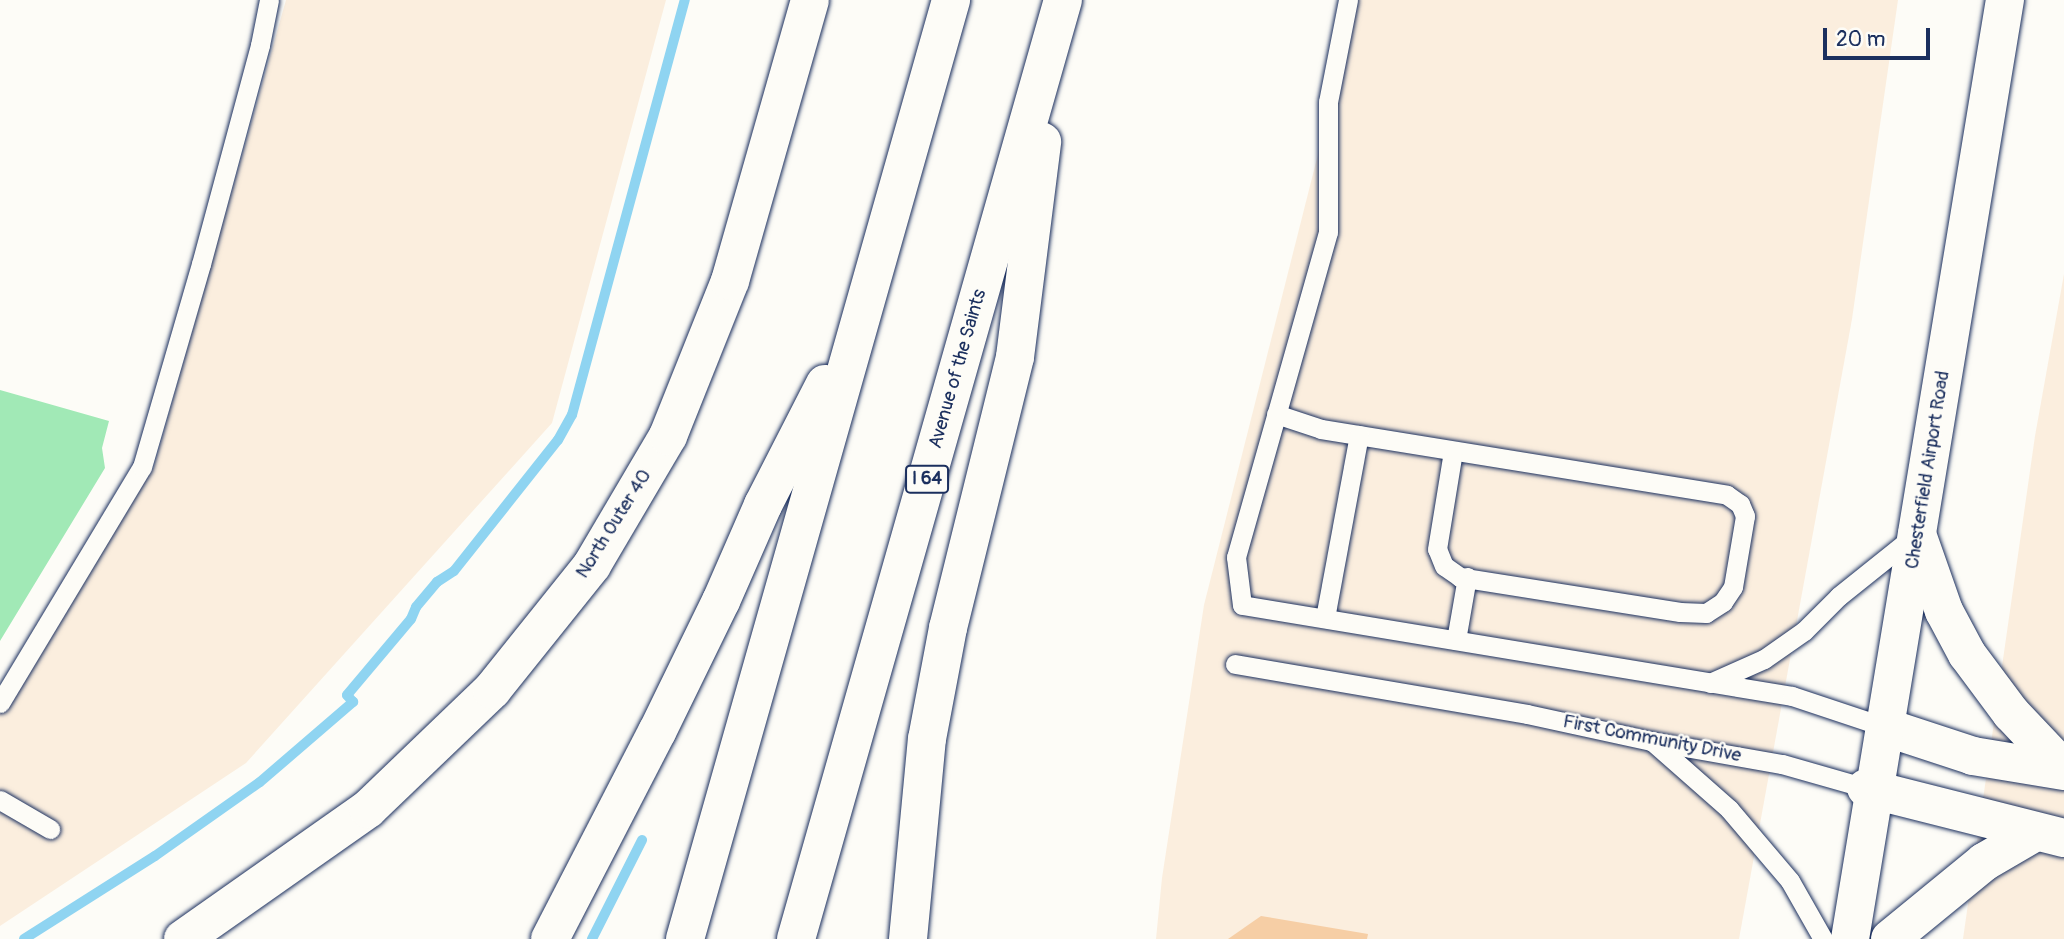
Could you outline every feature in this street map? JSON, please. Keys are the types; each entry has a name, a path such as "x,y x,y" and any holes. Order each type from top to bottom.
{"main road":[{"path":"685,939 951,0"},
{"name":"Chesterfield Airport Road","path":"1850,939 1870,789 1885,727 2005,0"},
{"name":"North Outer 40","path":"183,939 368,809 492,690 592,565 668,436 730,281 806,9"},
{"path":"908,939 927,739 948,628 1015,357 1061,9"},
{"name":"Avenue of the Saints","path":"796,939 1061,9"},
{"path":"550,939 663,720 763,505 864,307"},
{"path":"1917,534 1944,611 1967,654 2011,713 2064,770"},
{"path":"1885,727 1973,756 2064,770"},
{"name":"First Community Drive","path":"1870,789 2049,835"},
{"path":"1890,939 1984,862 2049,835"}],"lane":[{"path":"0,703 142,467 201,264 257,56 269,0"},
{"path":"1348,0 1328,102 1328,232 1236,557 1242,605 1792,696 1885,727"},
{"path":"1276,414 1321,429 1727,495 1740,504 1745,516 1733,587 1723,602 1706,613 1680,612 1460,577 1444,566 1437,549 1453,451"},
{"path":"1325,618 1359,435"},
{"path":"1710,683 1764,659 1804,631 1839,596 1917,534"},
{"path":"1455,640 1467,577"},
{"name":"First Community Drive","path":"1235,664 1527,714 1651,741 1782,764 1870,789"},
{"path":"1651,741 1729,809 1790,881 1823,939"},
{"path":"0,800 50,829"}],"shaded area":[{"path":"286,0 666,0 552,423 246,763 0,926 0,711 154,467"},
{"path":"1357,0 1898,0 1852,319 1739,939 1156,939 1162,878 1204,605"},
{"path":"2064,274 2064,939 1963,939 2035,436"}],"green space":[{"path":"0,390 109,421 102,448 105,468 0,641"}],"building":[{"path":"1261,916 1368,934 1367,939 1228,939"}],"waterway":[{"path":"24,939 155,856 260,782 353,702 347,695 411,619 416,607 437,582 454,571 558,440 572,415 685,0"},
{"path":"592,939 642,840"}]}
